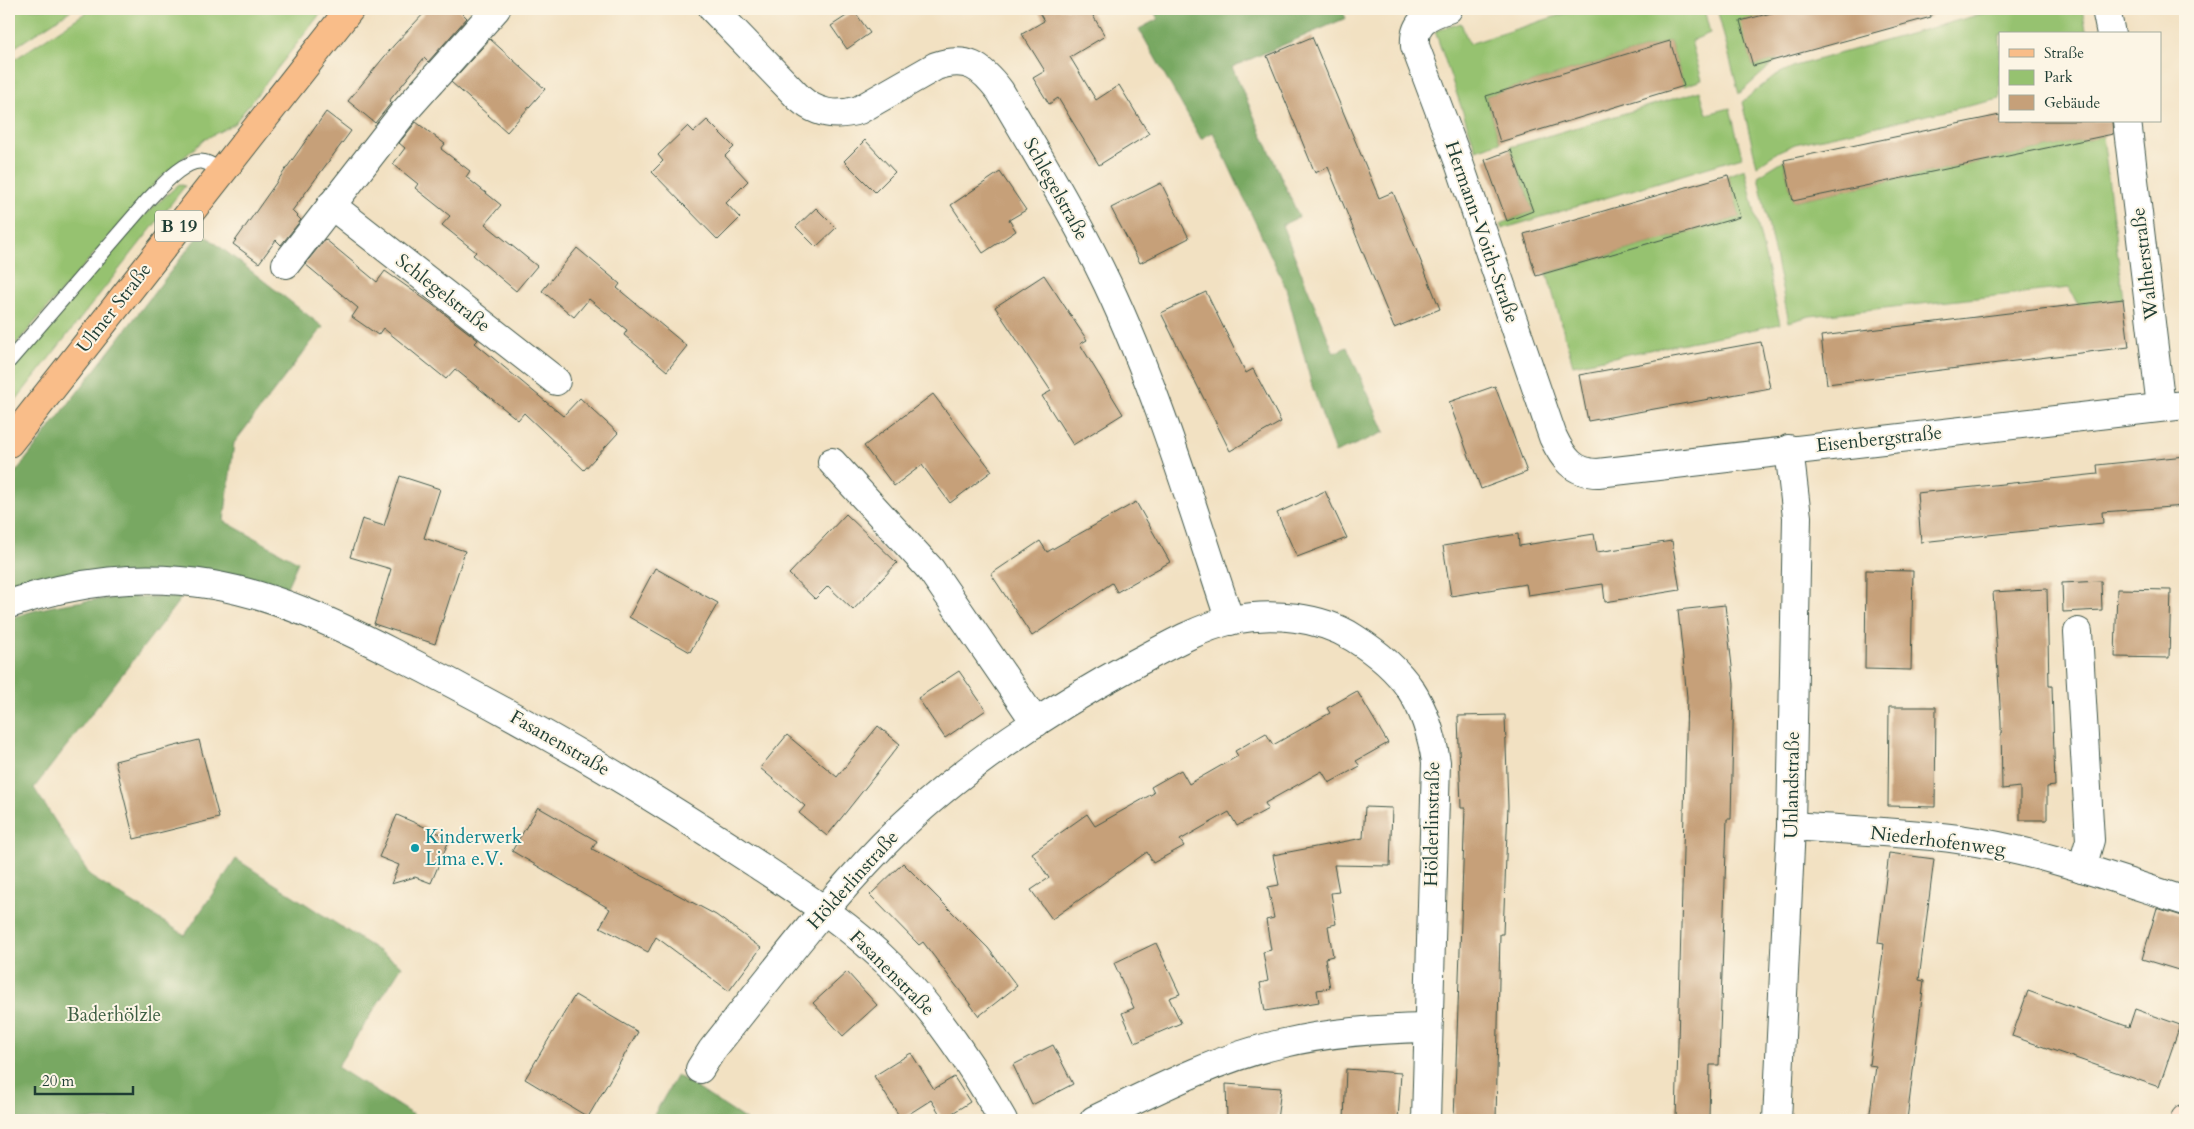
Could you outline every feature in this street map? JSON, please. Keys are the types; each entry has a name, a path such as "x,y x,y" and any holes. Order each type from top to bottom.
{"main road":[{"name":"Ulmer Straße","path":"9,443 350,9"}],"street":[{"path":"286,264 404,112 496,9"},
{"name":"Schlegelstraße","path":"713,9 799,98 808,106 831,114 846,114 859,110 936,66 949,62 962,61 976,67 990,77 1000,90 1073,215 1108,285 1160,412 1230,621"},
{"name":"Hermann-Voith-Straße","path":"1448,9 1431,14 1417,27 1414,35 1415,46 1476,211 1553,437 1565,458 1574,468"},
{"path":"2106,9 2111,32"},
{"name":"Waltherstraße","path":"2127,122 2173,406"},
{"name":"Schlegelstraße","path":"330,205 556,382"},
{"name":"Eisenbergstraße","path":"1574,468 1582,472 1598,473 1789,449 2173,406"},
{"name":"Uhlandstraße","path":"1777,1120 1792,826 1797,517 1789,449"},
{"path":"832,462 931,570 1036,722"},
{"name":"Fasanenstraße","path":"9,604 72,586 126,580 166,580 213,585 254,595 290,606 331,622 366,639 512,716 610,772 700,827 824,909 856,934 919,995 972,1066 1003,1120"},
{"name":"Hölderlinstraße","path":"700,1069 712,1050 824,909 914,814 968,770 1036,722 1151,655 1230,621 1249,617 1281,617 1322,624 1346,633 1368,646 1387,662 1417,698 1424,712 1436,762 1426,1120"},
{"path":"2078,632 2090,840 2082,868"},
{"name":"Niederhofenweg","path":"1792,826 1958,839 2011,849 2082,868 2185,901"},
{"path":"1094,1120 1207,1068 1278,1044 1355,1031 1428,1028"}],"lane":[{"path":"9,361 148,200 172,176 196,161 205,162 222,171"}],"green space":[{"path":"19,9 73,9 9,51 9,15"},
{"path":"91,9 324,9 234,124 205,139 158,180 9,352 9,63"},
{"path":"1153,9 1203,9 1207,16 1225,9 1341,9 1346,18 1232,67 1299,217 1282,225 1334,353 1347,347 1385,432 1335,453 1312,386 1286,288 1213,132 1201,139 1139,29 1158,19"},
{"path":"1579,9 1704,9 1710,33 1691,41 1702,80 1684,86 1670,41 1486,96 1500,142 1476,150 1435,31 1461,23 1469,44"},
{"path":"1717,9 1787,9 1741,21 1753,66 1778,59 1739,94"},
{"path":"1999,9 2082,9 2087,32 1999,32 1999,99 1795,144 1779,151 1757,166 1742,102 1774,76 1795,66"},
{"path":"1700,91 1707,114 1730,108 1742,157 1502,229 1500,224 1533,211 1510,147"},
{"path":"2103,136 2123,299 2078,305 2069,288 1810,316 1789,322 1758,176 1784,160 1793,201"},
{"path":"1745,169 1780,324 1573,365 1547,273 1740,217 1728,175"},
{"path":"179,184 185,186 9,409 9,372 140,219"},
{"path":"201,232 323,327 234,443 224,521 298,562 283,596 212,578 9,597 9,481"},
{"name":"Baderhölzle","path":"128,597 182,597 34,788 91,877 185,935 236,859 402,966 337,1067 421,1120 9,1120 9,619 53,606"},
{"path":"677,1075 746,1120 651,1120"}],"building":[{"path":"428,9 458,9 467,18 428,62 424,58 389,101 391,103 375,123 348,101 394,45"},
{"path":"1037,9 1089,9 1105,36 1070,57 1096,100 1119,85 1149,134 1099,165 1058,98 1049,104 1033,78 1045,71 1022,34 1044,21"},
{"path":"1787,9 1930,9 1931,17 1753,66 1740,21"},
{"path":"854,11 870,33 847,49 831,26"},
{"path":"1312,37 1379,198 1393,192 1440,309 1394,328 1328,167 1315,173 1267,56"},
{"path":"490,39 545,89 507,132 451,82"},
{"path":"1670,41 1684,86 1500,142 1486,96"},
{"path":"326,112 351,131 292,211 301,220 281,245 276,240 259,263 233,244"},
{"path":"1999,115 1999,122 2112,122 2113,134 1793,201 1784,160"},
{"path":"707,120 734,147 725,156 748,181 726,203 740,218 718,240 652,172 663,161 658,155 688,126 694,132"},
{"path":"416,122 445,144 441,149 470,171 466,177 501,205 485,224 537,266 516,291 473,255 476,252 442,225 450,216 415,188 418,184 393,164 405,148 399,143"},
{"path":"865,140 895,172 875,192 844,161"},
{"path":"1511,150 1533,211 1507,221 1485,160"},
{"path":"1000,172 1026,210 1009,220 1016,231 983,253 951,205"},
{"path":"1728,175 1740,217 1536,276 1524,234"},
{"path":"1161,183 1189,238 1140,263 1111,208"},
{"path":"816,208 836,228 816,247 796,227"},
{"path":"325,239 377,282 385,271 433,305 478,340 475,343 563,416 580,398 618,433 584,470 524,413 518,420 455,369 446,379 383,328 378,335 352,317 358,308 305,264"},
{"path":"577,248 620,284 617,288 687,346 667,371 624,335 627,330 589,299 574,317 542,291"},
{"path":"1044,275 1087,340 1080,344 1123,414 1073,445 1042,396 1051,391 995,307"},
{"path":"1206,292 1246,373 1253,369 1281,422 1230,451 1161,313"},
{"path":"2123,299 2129,347 1827,384 1821,336"},
{"path":"1761,342 1770,388 1588,421 1579,375"},
{"path":"1495,386 1527,472 1481,489 1449,402"},
{"path":"933,394 992,471 950,503 922,465 894,486 864,446"},
{"path":"2185,456 2185,506 2102,512 2103,523 1921,542 1917,493 2098,474 2097,465"},
{"path":"400,476 440,489 424,538 465,551 435,644 374,624 391,569 350,557 362,519 384,526"},
{"path":"1325,491 1347,538 1297,557 1277,513"},
{"path":"1136,502 1170,562 1117,592 1112,583 1032,636 991,574 1040,541 1047,552"},
{"path":"846,514 897,563 853,610 828,586 815,599 789,574"},
{"path":"1518,534 1519,546 1594,534 1597,552 1672,541 1680,590 1605,602 1603,584 1528,595 1526,584 1451,596 1443,546"},
{"path":"655,568 718,603 690,652 629,617"},
{"path":"1866,570 1913,571 1911,670 1865,669"},
{"path":"2101,581 2102,610 2063,612 2062,583"},
{"path":"2047,589 2049,686 2052,686 2055,786 2047,787 2047,820 2020,820 2020,787 2002,789 2001,721 1993,592"},
{"path":"2117,589 2171,590 2169,658 2115,657"},
{"path":"1725,605 1734,684 1731,819 1727,819 1719,1065 1710,1065 1709,1120 1676,1120 1687,697 1678,610"},
{"path":"959,671 986,710 945,738 918,698"},
{"path":"1357,691 1388,743 1356,761 1360,766 1329,783 1322,771 1265,803 1268,809 1237,826 1229,812 1180,840 1184,846 1153,863 1147,852 1052,919 1031,890 1049,878 1032,853 1087,814 1095,826 1154,793 1151,787 1181,770 1189,784 1238,756 1235,751 1266,733 1273,745 1330,713 1327,708"},
{"path":"1889,707 1936,707 1935,807 1888,806"},
{"path":"1505,715 1508,806 1503,934 1500,934 1496,1120 1454,1120 1465,808 1461,808 1458,716"},
{"path":"878,726 900,744 827,836 799,813 805,806 760,768 787,735 837,777"},
{"path":"199,740 219,818 134,839 115,761"},
{"path":"538,807 597,841 592,849 716,915 761,948 729,991 656,937 648,952 600,927 610,909 512,851"},
{"path":"1365,807 1392,808 1390,866 1334,865 1339,892 1331,893 1336,924 1328,926 1333,956 1325,958 1330,988 1317,990 1319,1002 1265,1011 1260,983 1268,981 1263,952 1271,950 1266,920 1274,918 1268,887 1279,885 1273,855 1363,838"},
{"name":"Kinderwerk Lima e.V.","path":"397,815 450,838 431,883 415,877 391,884 399,865 379,857"},
{"path":"1889,853 1934,859 1919,980 1924,981 1907,1120 1869,1120 1876,1066 1869,1065 1884,944 1878,943"},
{"path":"903,863 988,948 1017,986 979,1016 923,942 919,945 870,895"},
{"path":"2157,908 2185,917 2185,972 2142,959"},
{"path":"1156,943 1180,994 1169,998 1181,1023 1135,1043 1122,1013 1134,1008 1114,963"},
{"path":"847,972 877,1005 843,1036 813,1003"},
{"path":"2028,991 2129,1027 2135,1009 2180,1025 2159,1087 2012,1036"},
{"path":"575,995 638,1032 588,1117 525,1079"},
{"path":"1053,1045 1073,1084 1032,1105 1013,1065"},
{"path":"911,1053 934,1089 954,1077 970,1102 943,1119 931,1100 901,1119 874,1076"},
{"path":"1346,1069 1401,1073 1398,1120 1344,1120"},
{"path":"1226,1084 1281,1088 1277,1120 1227,1120"}],"place":[{"name":"Kinderwerk Lima e.V.","path":"415,848"}]}
